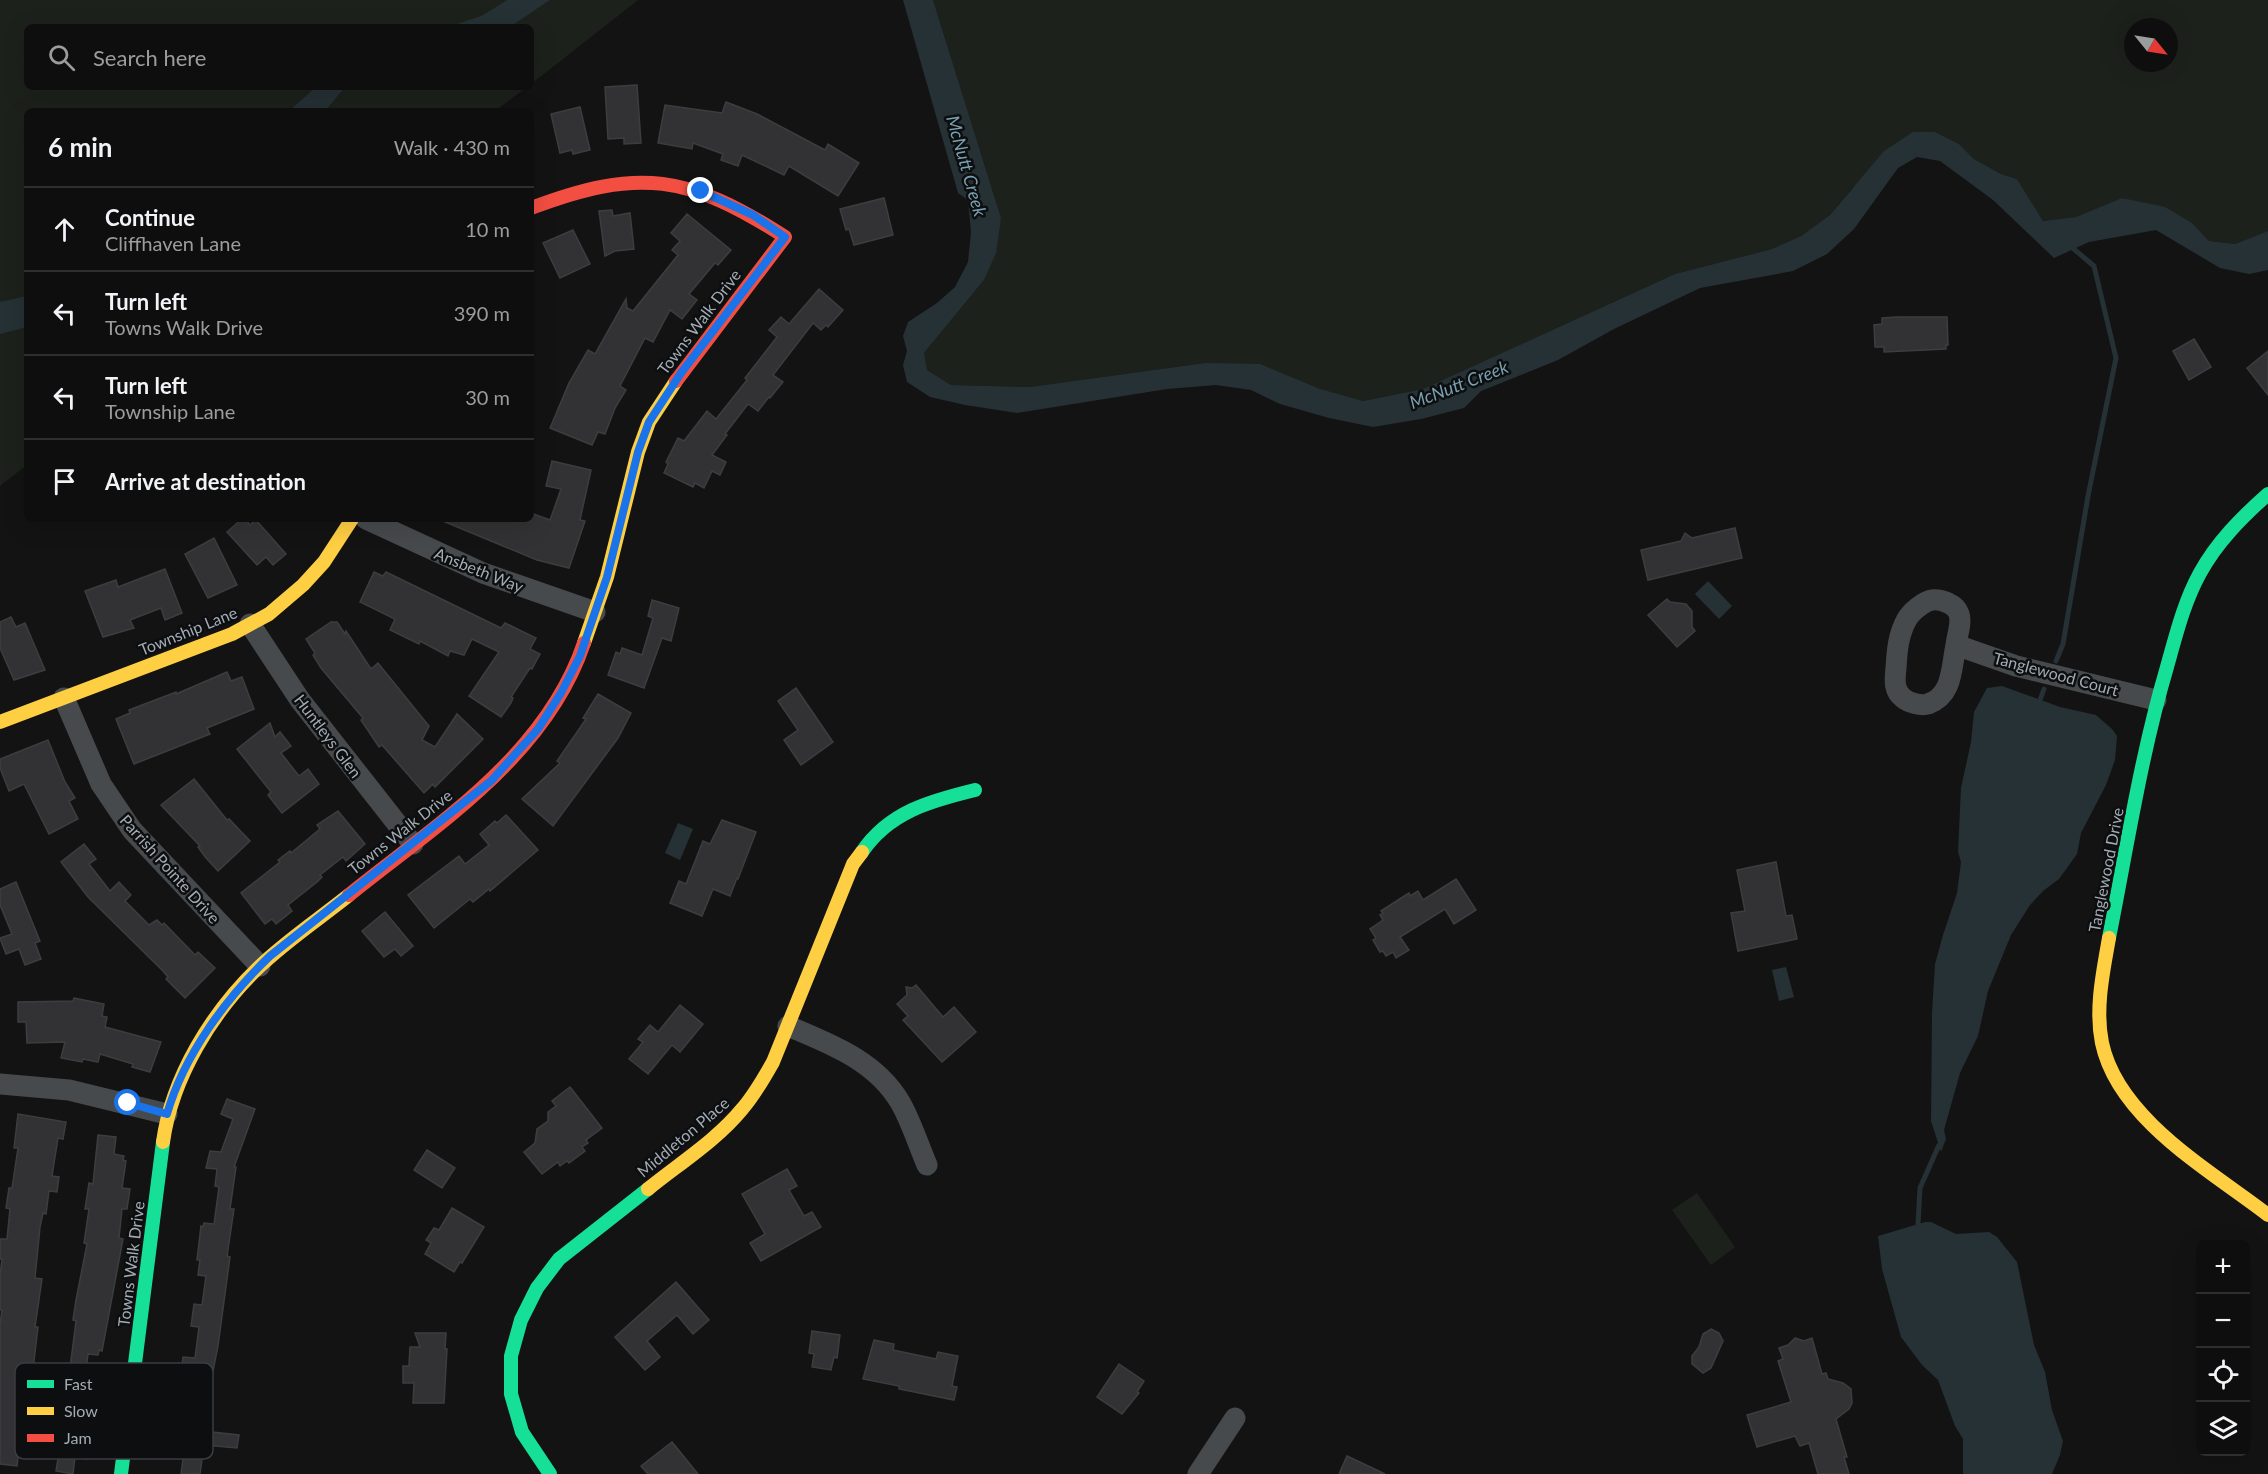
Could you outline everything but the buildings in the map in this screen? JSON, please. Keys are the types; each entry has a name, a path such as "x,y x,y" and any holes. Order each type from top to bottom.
{"street":[{"name":"Towns Walk Drive","path":"135,1363 167,1114 194,1054 232,998 260,966 491,781 538,729 561,693 580,656 596,612 638,452 649,422 681,373 785,237 753,215 721,199 683,185 660,182 629,181 595,186 558,196 534,207"},
{"name":"Tanglewood Drive","path":"2268,494 2234,526 2200,573 2183,613 2156,700 2106,959 2100,1018 2101,1038 2107,1059 2123,1090 2145,1118 2168,1139 2268,1215"},
{"name":"Township Lane","path":"0,722 232,634 269,614 303,585 324,562 350,522"},
{"name":"Ansbeth Way","path":"372,522 483,573 596,612"},
{"path":"1932,600 1950,603 1956,608 1960,615 1956,645 1946,692 1940,699 1923,705 1905,700 1897,692 1894,683 1898,641 1908,617 1917,608 1932,600"},
{"name":"Huntleys Glen","path":"250,624 300,700 412,844"},
{"name":"Tanglewood Court","path":"1956,645 2016,666 2156,700"},
{"name":"Parrish Pointe Drive","path":"64,698 101,784 115,807 132,830 260,966"},
{"name":"Middleton Place","path":"550,1474 522,1432 511,1394 511,1356 521,1320 537,1288 559,1259 713,1137 742,1110 759,1088 773,1062 853,864 866,843 898,814 920,803 975,790"},
{"path":"788,1026 841,1048 879,1075 900,1103 927,1165"},
{"path":"0,1084 69,1090 167,1114"},
{"path":"1198,1474 1235,1418"},
{"name":"Towns Walk Drive","path":"121,1474 123,1459"}],"shaded area":[{"path":"0,0 507,0 481,16 460,24 24,24 24,90 523,90 499,108 24,108 24,467 0,486"},
{"path":"550,0 638,0 534,82 534,24 514,24"},
{"path":"933,0 2268,0 2268,231 2235,244 2209,241 2192,223 2123,198 2076,217 2043,221 2017,179 2001,174 1974,159 1959,144 1935,132 1853,187 1830,215 1801,236 1772,249 1675,274 1423,389 1363,401 1205,363 1030,387 951,385 927,370 924,353 984,280 1001,218"},
{"path":"1697,1193 1735,1247 1711,1265 1672,1210"}],"water":[{"path":"507,0 550,0 514,24 457,24 481,16"},
{"name":"McNutt Creek","path":"903,0 933,0 1001,218 996,253 984,280 924,353 927,370 951,385 1030,387 1205,363 1260,364 1320,389 1363,401 1423,389 1675,274 1772,249 1801,236 1830,215 1884,151 1913,132 1935,132 1959,144 1974,159 2001,174 2017,179 2043,221 2076,217 2122,198 2165,207 2192,223 2209,241 2235,244 2268,231 2268,270 2249,274 2220,268 2156,230 2089,242 2054,258 1993,200 1940,161 1917,157 1898,168 1854,229 1827,254 1793,271 1700,288 1614,329 1558,360 1481,391 1464,408 1421,419 1373,427 1329,418 1280,404 1251,390 1216,385 1167,389 1017,413 965,405 930,397 907,382 903,365 907,351 903,336 908,322 937,303 955,287 968,262 971,232 968,200 958,193"},
{"path":"313,90 342,90 328,108 292,108"},
{"path":"24,297 24,328 0,334 0,302"},
{"path":"1708,581 1732,606 1719,619 1695,594"},
{"path":"2002,686 2060,707 2096,715 2117,736 2115,760 2106,785 2081,833 2077,854 2059,879 2030,905 2011,935 1988,991 1978,1036 1960,1073 1944,1130 1946,1139 1941,1152 1931,1121 1935,964 1957,893 1961,862 1958,852 1961,788 1971,742 1974,712 1987,688"},
{"path":"678,823 693,829 680,860 665,853"},
{"path":"1786,967 1794,997 1779,1001 1772,970"},
{"path":"1931,1222 1956,1234 1989,1232 1997,1237 2017,1262 2034,1345 2045,1372 2052,1410 2063,1441 2052,1474 1963,1474 1963,1439 1955,1426 1938,1380 1922,1365 1901,1337 1882,1269 1878,1236"}],"waterway":[{"path":"2056,661 2063,644 2088,496 2116,358 2094,266 2069,245"},
{"path":"2040,700 2044,689"},
{"path":"1918,1224 1920,1188 1939,1145"}],"traffic: fast":[{"path":"2109,938 2150,734 2185,607 2200,573 2222,540 2268,494"},
{"path":"862,852 885,827 912,810 975,790"},
{"path":"135,1363 163,1142"},
{"path":"550,1474 522,1432 511,1394 511,1356 521,1320 537,1288 559,1259 648,1189"},
{"path":"121,1474 123,1459"}],"traffic: slow":[{"path":"584,643 607,577 638,452 649,422 676,381"},
{"path":"0,722 232,634 269,614 303,585 324,562 350,522"},
{"path":"648,1189 698,1151 733,1120 759,1086 773,1062 853,864 862,852"},
{"path":"163,1142 175,1094 185,1070 210,1025 225,1004 269,957 349,895"},
{"path":"2109,938 2099,1017 2102,1043 2111,1070 2127,1096 2170,1141 2268,1215"}],"traffic: jam":[{"path":"534,207 603,187 634,183 662,184 691,190 720,201 751,216 785,237 676,381"},
{"path":"349,895 452,814 516,754 544,720 567,683 584,643"}],"route":[{"path":"128,1103 167,1114 194,1054 210,1028 250,976 270,956 491,781 538,729 561,693 580,656 596,612 638,452 649,422 662,398 785,237 753,215 701,191"}]}
